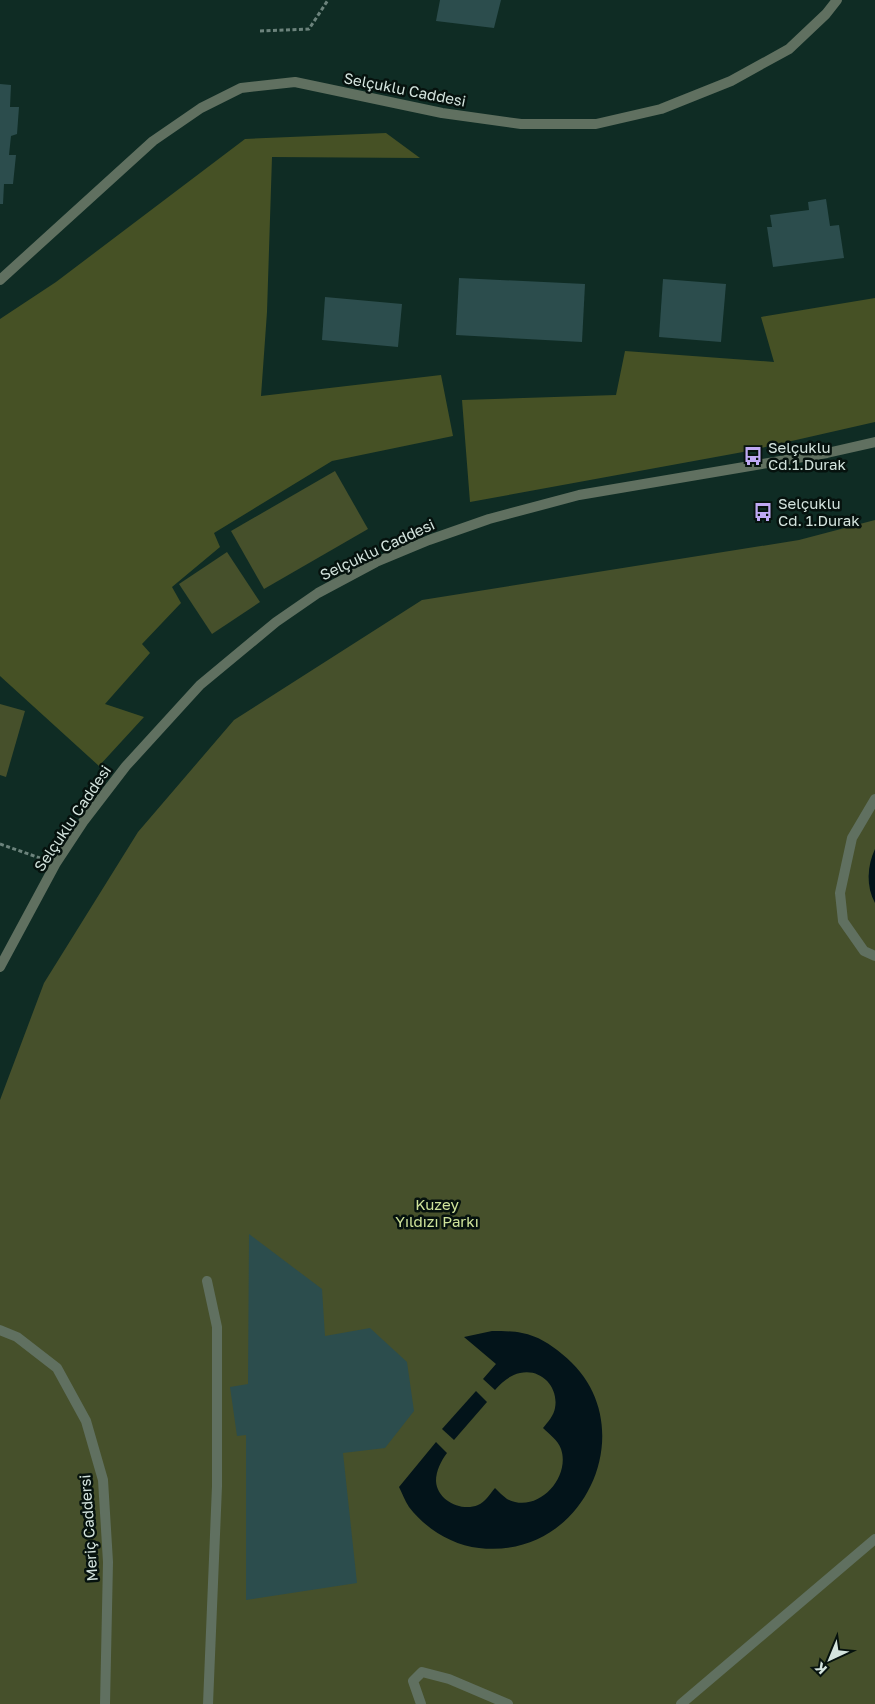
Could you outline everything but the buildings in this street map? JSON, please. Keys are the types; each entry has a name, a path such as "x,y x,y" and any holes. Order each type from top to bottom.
{"street":[{"name":"Selçuklu Caddesi","path":"0,280 153,141 201,108 241,88 295,82 460,116 521,124 596,124 661,109 732,81 789,49 826,14 837,0"},
{"name":"Selçuklu Caddesi","path":"0,967 56,863 83,822 126,766 200,685 276,622 318,593 368,567 429,540 489,519 579,495 818,454 875,442"},
{"path":"875,799 852,838 840,893 843,921 864,951 875,956"},
{"path":"207,1281 217,1327 217,1486 208,1704"},
{"name":"Meriç Caddersi","path":"0,1330 17,1337 57,1368 86,1421 103,1480 108,1562 105,1704"},
{"path":"680,1704 875,1539"},
{"path":"420,1704 413,1681 422,1672 449,1679 508,1704"}],"path":[{"path":"260,31 309,29 328,0"},
{"path":"0,844 56,863"}],"green space":[{"path":"386,133 420,158 272,157 267,312 261,396 441,375 453,436 332,461 214,533 220,547 172,587 181,603 142,644 150,653 105,704 144,717 99,766 0,676 0,319 56,282 245,139"},
{"path":"875,298 875,422 743,452 470,502 462,400 616,395 625,351 774,362 761,317"},
{"path":"335,471 368,529 264,589 231,531"},
{"name":"Kuzey Yıldızı Parkı","path":"875,520 875,1704 0,1704 0,1100 44,983 138,832 234,720 422,600 799,540"},
{"path":"227,552 260,602 212,634 179,584"},
{"path":"0,704 25,711 6,777 0,775"}],"shaded area":[{"path":"875,849 875,903 870,890 869,869"},
{"path":"492,1331 528,1334 539,1338 562,1354 587,1382 600,1414 602,1448 593,1481 575,1510 549,1533 517,1546 479,1548 449,1540 432,1529 409,1507 399,1487 436,1442 447,1453 437,1474 437,1488 446,1499 458,1506 472,1507 481,1504 495,1488 507,1499 518,1503 530,1502 540,1498 556,1482 563,1460 561,1449 556,1440 543,1428 554,1411 556,1400 554,1393 547,1381 535,1373 528,1372 513,1375 495,1390 483,1379 496,1364 464,1337"},
{"path":"476,1391 487,1402 454,1440 442,1429"}],"place":[{"name":"Selçuklu Cd.1.Durak","path":"753,456"},
{"name":"Selçuklu Cd. 1.Durak","path":"763,512"}]}
